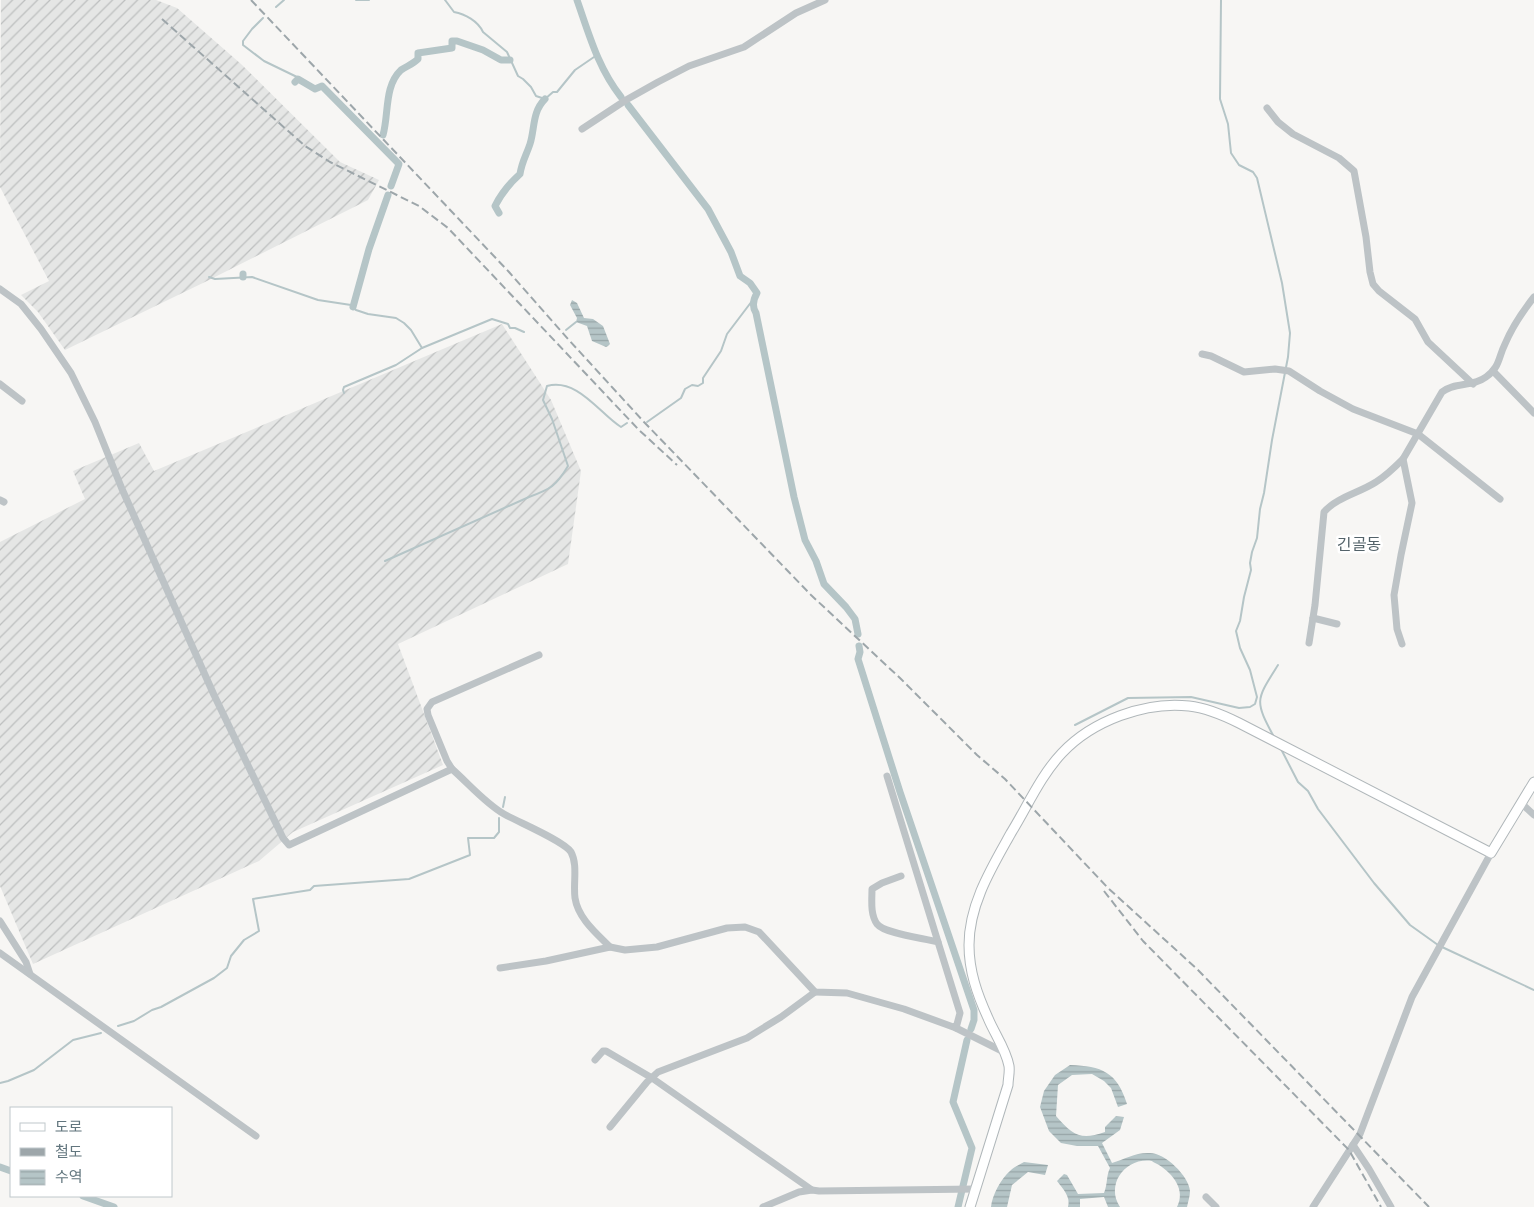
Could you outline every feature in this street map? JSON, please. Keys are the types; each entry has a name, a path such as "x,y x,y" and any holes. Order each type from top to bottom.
{"main road":[{"path":"970,1207 1008,1085 1009,1067 972,976 969,942 977,901 998,857 1050,768 1076,739 1090,730 1118,718 1155,707 1181,705 1204,709 1223,715 1491,853 1534,782"}],"street":[{"path":"582,129 626,100 658,82 689,66 744,48 796,13 825,0"},
{"path":"1267,108 1278,122 1293,134 1339,158 1354,171 1373,284 1379,291 1415,319 1428,342 1473,384"},
{"path":"0,289 21,304 41,328 71,373 95,422 122,489 214,695 283,838 289,845 452,769"},
{"path":"1309,643 1324,512 1341,499 1376,482 1403,459 1442,392 1452,387 1477,383 1493,371 1500,361 1504,344 1534,297"},
{"path":"1202,354 1211,356 1244,372 1275,369 1289,371 1353,409 1418,434 1500,500"},
{"path":"1493,371 1534,413"},
{"path":"0,384 22,401"},
{"path":"1402,644 1397,629 1394,595 1412,502 1403,459"},
{"path":"1313,618 1337,624"},
{"path":"539,655 441,697 428,705 428,715 452,769 499,811 566,847 571,853 575,869 575,898 579,911 593,930 610,947"},
{"path":"887,776 960,1013 956,1028"},
{"path":"1521,803 1534,815"},
{"path":"1312,1207 1364,1125 1412,997 1491,853"},
{"path":"901,876 872,889 872,909 877,923 884,929 938,942"},
{"path":"0,921 26,962 30,974"},
{"path":"500,968 546,961 610,947 625,950 657,947 728,928 745,927 759,932 816,992"},
{"path":"0,952 256,1136"},
{"path":"610,1127 658,1072 747,1038 816,992 847,993 904,1009 956,1028 1004,1052"},
{"path":"595,1060 603,1051 606,1051 652,1078 812,1190"},
{"path":"1352,1146 1369,1169 1391,1207"},
{"path":"763,1207 799,1192 812,1190 975,1188"},
{"path":"1206,1197 1216,1207"}],"shaded area":[{"path":"1,0 156,0 177,8 241,64 340,162 379,180 368,200 65,350 38,312 21,295 49,281 0,187"},
{"path":"502,324 551,400 581,471 568,564 398,644 443,765 293,832 259,861 33,964 0,886 0,542 85,499 73,471 139,443 154,471"}],"water":[{"path":"572,300 577,303 584,318 593,319 603,326 610,344 608,346 606,347 592,341 587,326 576,322 577,318 570,305"},
{"path":"1070,1065 1091,1067 1107,1073 1118,1085 1127,1104 1118,1107 1111,1088 1092,1074 1072,1075 1058,1085 1056,1116 1072,1132 1083,1136 1105,1132 1105,1127 1116,1116 1124,1117 1120,1130 1102,1143 1112,1163 1145,1153 1156,1154 1169,1161 1181,1172 1189,1185 1190,1193 1187,1207 1177,1207 1180,1195 1179,1189 1169,1173 1152,1161 1143,1161 1134,1163 1126,1168 1117,1181 1115,1190 1120,1207 1108,1207 1104,1197 1080,1199 1080,1207 1068,1207 1067,1196 1057,1181 1064,1174 1067,1175 1078,1194 1104,1193 1110,1168 1098,1146 1077,1146 1061,1143 1049,1131 1040,1107 1044,1091 1055,1075"},
{"path":"1024,1162 1048,1165 1045,1175 1028,1172 1012,1185 1007,1207 991,1207 995,1192 1003,1178"}],"waterway":[{"path":"276,7 284,0"},
{"path":"356,0 369,0"},
{"path":"445,0 454,12 475,21 483,32 507,52 518,76 531,87 536,96 545,99 553,92 557,92 575,70 594,57"},
{"path":"577,0 600,63 621,97"},
{"path":"1075,725 1128,698 1191,697 1239,708 1250,707 1255,704 1257,697 1250,670 1240,648 1236,631 1251,570 1252,552 1257,538 1260,509 1288,357 1290,333 1282,283 1257,178 1253,172 1239,165 1231,153 1228,124 1220,99 1221,0"},
{"path":"263,18 243,41 243,45 264,61 298,79"},
{"path":"383,135 389,92 392,84 401,70 418,59 418,53 452,48 452,41 457,41 483,50 501,60 510,60"},
{"path":"295,82 298,79 315,89 322,86 399,164 391,186"},
{"path":"499,213 495,206 506,189 520,174 530,144 536,115 545,99"},
{"path":"628,105 708,209 731,252 740,276 750,283 757,293 754,308 794,497 805,540 816,561 824,584 855,619 858,634"},
{"path":"353,307 369,249 388,195"},
{"path":"209,277 215,279 252,277 318,300 351,305 356,310 368,314 396,318 411,330 422,348 492,319 508,324 510,328 524,332"},
{"path":"647,422 681,398 685,389 692,385 698,386 703,383 703,378 721,351 727,334 752,301"},
{"path":"566,330 576,322"},
{"path":"344,393 344,387 396,365 422,348"},
{"path":"385,561 543,492 560,478 568,466 552,419 543,400 547,386 569,387 587,398 621,427 627,423"},
{"path":"859,646 858,659 900,792 974,1010 974,1020 971,1029"},
{"path":"1274,737 1263,715 1260,700 1265,686 1278,665"},
{"path":"1280,747 1298,782 1308,791 1318,809 1374,883 1410,925 1438,945"},
{"path":"503,807 505,797"},
{"path":"118,1026 134,1021 161,1007 214,978 227,968 231,956 244,940 259,931 253,899 310,890 314,886 409,879 470,855 468,838 494,838 499,832 499,818"},
{"path":"1442,947 1534,990"},
{"path":"0,1083 34,1070 73,1040 101,1033"},
{"path":"958,1207 972,1148 953,1102 967,1040"},
{"path":"0,1167 10,1171"},
{"path":"86,1197 114,1207"}],"railway":[{"path":"251,0 509,272 644,422 811,595 901,679 977,755 1005,779 1108,888 1197,969 1429,1207"},
{"path":"162,19 305,146 330,162 419,206 448,228 639,430 677,465"},
{"path":"1104,891 1143,941 1349,1150 1381,1207"}],"district":[{"name":"긴골동","path":"1359,544"}]}
